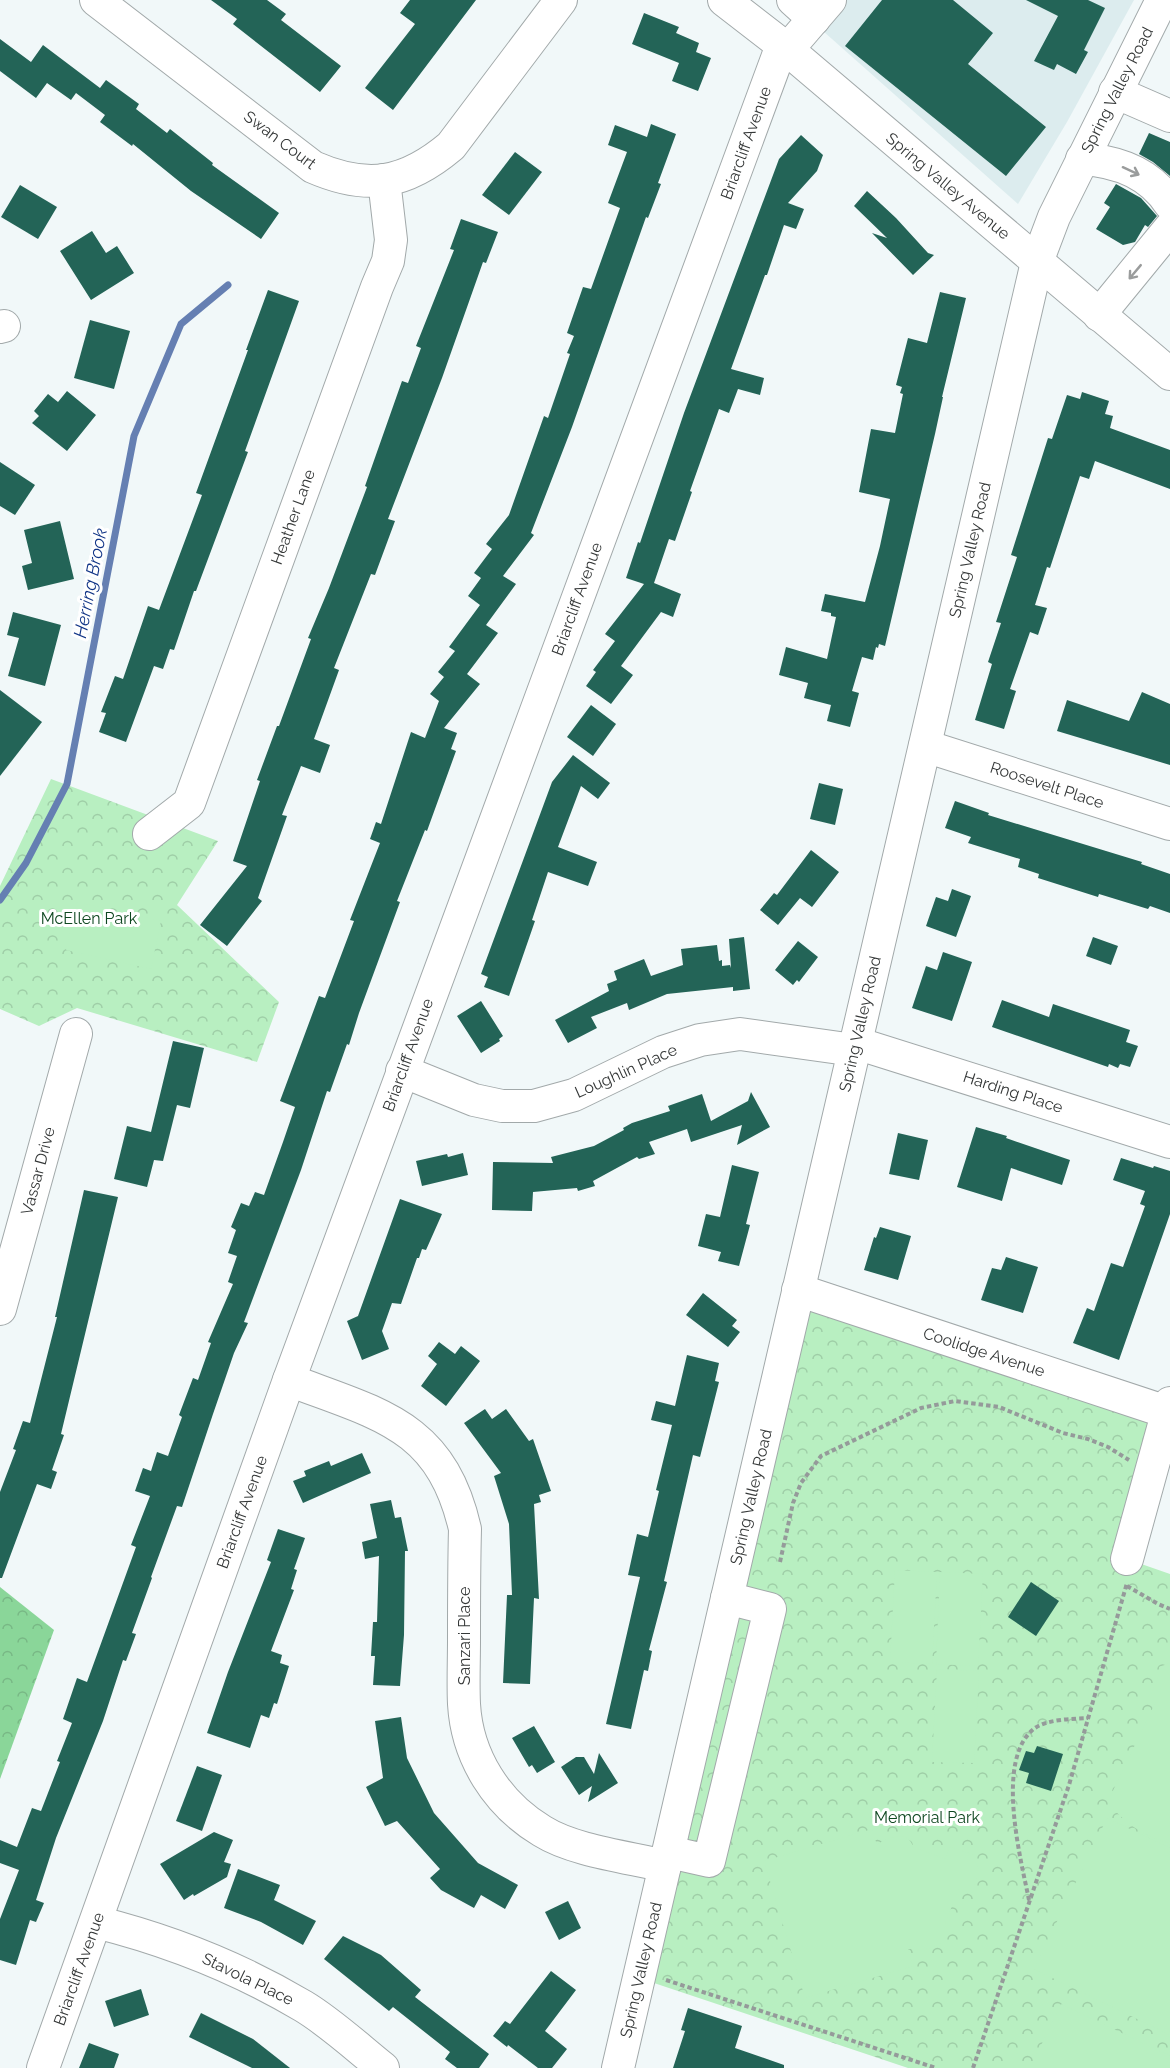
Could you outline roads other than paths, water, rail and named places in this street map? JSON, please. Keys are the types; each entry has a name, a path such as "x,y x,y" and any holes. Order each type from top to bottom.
{"street":[{"name":"Swan Court","path":"96,0 313,167 335,177 360,182 384,180 408,174 432,163 451,146 561,0"},
{"name":"Spring Valley Avenue","path":"724,0 785,47 1170,374"},
{"name":"Spring Valley Road","path":"618,2068 1037,262 1054,217 1082,159 1124,96 1164,3"},
{"name":"Briarcliff Avenue","path":"44,2068 289,1380 402,1071 785,47 812,6"},
{"path":"1124,96 1170,116"},
{"path":"1124,96 1170,133"},
{"path":"1082,159 1102,160 1138,173 1156,185 1170,204"},
{"name":"Heather Lane","path":"149,834 189,803 388,261 391,229 384,180"},
{"path":"1099,315 1170,228"},
{"name":"Roosevelt Place","path":"925,746 1170,824"},
{"name":"Vassar Drive","path":"0,1309 76,1034"},
{"name":"Loughlin Place","path":"402,1071 474,1100 502,1106 534,1106 574,1095 663,1052 700,1040 740,1034 855,1046"},
{"name":"Harding Place","path":"855,1046 1170,1142"},
{"name":"Coolidge Avenue","path":"798,1290 1169,1409"},
{"name":"Sanzari Place","path":"289,1380 386,1417 410,1433 430,1452 447,1476 459,1504 465,1529 464,1705 468,1734 478,1762 493,1788 517,1814 543,1832 570,1844 667,1859 710,1861 770,1609 727,1598"},
{"path":"1127,1572 1151,1469 1169,1409"},
{"name":"Stavola Place","path":"96,1922 132,1931 210,1959 236,1971 305,2007 383,2068"}],"waterway":[{"name":"Herring Brook","path":"0,900 26,863 67,784 134,436 181,324 228,285"}],"park label":[{"name":"McEllen Park","path":"89,918"},
{"name":"Memorial Park","path":"927,1817"}]}
